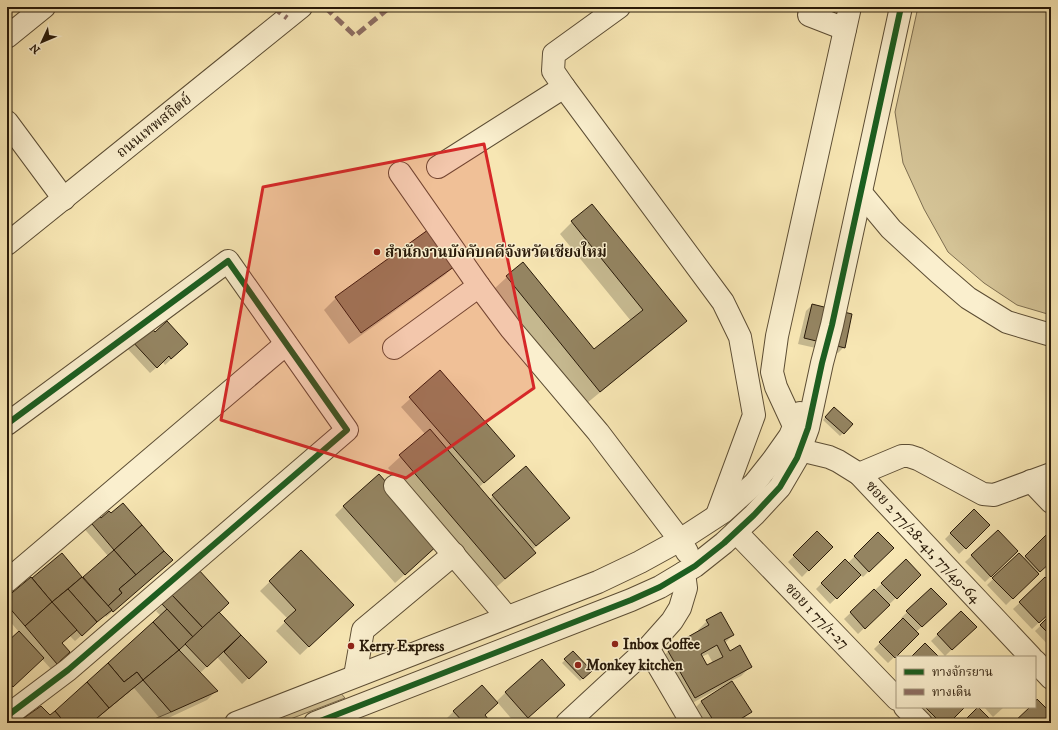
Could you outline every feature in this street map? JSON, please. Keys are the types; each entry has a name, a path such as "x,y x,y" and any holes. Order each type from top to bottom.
{"street":[{"path":"7,37 44,7"},
{"name":"ถนนเทพสถิตย์","path":"7,244 301,7"},
{"path":"619,7 554,54 553,71 564,88 723,302 740,337 754,415 717,515"},
{"path":"794,426 776,387 772,372 777,336 850,7"},
{"path":"315,723 631,600 660,587 690,570 736,532 780,487 797,458 808,428 832,325 901,7"},
{"path":"810,15 845,29"},
{"path":"438,167 564,88"},
{"path":"7,122 64,199"},
{"path":"400,173 511,329 598,432 680,540 690,570 680,608 663,632 648,648 567,723"},
{"path":"861,193 891,229 968,298 1007,322 1051,335"},
{"path":"7,424 228,261 347,430 68,670 7,716"},
{"path":"394,348 479,286"},
{"path":"7,581 286,344"},
{"path":"236,723 598,582 640,562 680,540 717,515 754,484 790,436 822,363"},
{"name":"ซอย 2 77/28-41, 77/49-64","path":"800,450 838,461 859,474 1030,656"},
{"path":"859,474 902,456 909,456 918,459 983,494 994,495 1051,474"},
{"path":"1031,481 1051,502"},
{"path":"395,486 507,617"},
{"name":"ซอย 1 77/1-27","path":"736,532 896,697"},
{"path":"355,676 363,630 454,554"},
{"path":"648,648 692,723"},
{"path":"1036,662 1051,678"},
{"path":"906,708 921,723"}],"highlighted area":[{"path":"484,144 534,388 406,478 221,420 263,187"}],"shaded area":[{"path":"918,7 1051,7 1051,315 1017,305 984,283 948,252 924,209 903,163 895,112"},
{"path":"143,680 171,712 145,723 91,723"},
{"path":"339,691 345,698 280,723 258,723"}],"building":[{"path":"592,204 687,321 600,392 506,276 523,262 594,349 643,310 571,221"},
{"path":"432,227 458,264 361,333 335,297"},
{"path":"812,304 852,314 845,348 804,338"},
{"path":"167,321 188,344 171,359 169,356 157,368 131,340 148,324 155,332"},
{"path":"440,370 515,456 484,483 409,397"},
{"path":"834,407 853,424 844,434 825,417"},
{"path":"430,429 536,553 505,579 399,455"},
{"path":"526,466 570,518 536,546 492,495"},
{"path":"379,474 440,543 405,575 343,506"},
{"path":"123,503 142,525 114,550 87,518 95,511 101,518 109,511 111,513"},
{"path":"974,509 990,525 966,549 950,533"},
{"path":"142,525 164,551 136,575 114,550"},
{"path":"998,530 1018,551 991,577 971,555"},
{"path":"817,531 833,547 809,571 793,555"},
{"path":"878,532 894,548 869,572 854,556"},
{"path":"1049,532 1051,534 1051,562 1040,572 1025,556"},
{"path":"114,550 136,575 119,589 122,593 108,606 83,577"},
{"path":"301,550 354,605 309,647 284,621 296,610 269,581"},
{"path":"164,551 173,560 113,612 108,606 122,593 119,589"},
{"path":"62,553 82,577 52,602 32,578"},
{"path":"1019,553 1039,574 1013,599 992,578"},
{"path":"845,559 861,575 837,599 821,583"},
{"path":"906,559 921,575 897,599 881,583"},
{"path":"198,569 229,603 203,628 172,595"},
{"path":"31,577 52,602 25,626 7,605 7,597"},
{"path":"82,577 112,610 97,622 68,589"},
{"path":"1045,577 1051,582 1051,612 1039,623 1019,602"},
{"path":"931,588 947,604 922,627 906,611"},
{"path":"68,589 97,622 82,636 52,602"},
{"path":"874,589 890,605 865,629 850,612"},
{"path":"172,595 203,628 193,637 162,604"},
{"path":"52,602 77,630 62,643 70,652 57,664 25,626"},
{"path":"167,609 193,637 179,650 153,622"},
{"path":"961,611 977,627 952,650 937,634"},
{"path":"219,612 241,635 207,667 185,644"},
{"path":"721,612 734,635 724,640 730,651 740,645 752,667 695,698 668,651 687,640 686,638 709,625 706,620","holes":["717,645 723,657 707,665 701,654"]},
{"path":"1051,614 1051,636 1040,625"},
{"path":"903,618 919,634 895,658 879,642"},
{"path":"153,622 179,650 143,680 137,672 124,682 108,663"},
{"path":"19,631 44,658 13,687 7,680 7,642"},
{"path":"241,635 267,662 249,679 224,652"},
{"path":"925,643 938,656 912,656"},
{"path":"179,650 218,691 171,712 143,680"},
{"name":"Monkey kitchen","path":"573,651 592,671 583,679 564,659"},
{"path":"542,659 565,685 528,718 505,692"},
{"path":"108,663 124,682 137,672 143,680 109,708 87,682"},
{"path":"732,681 752,712 734,723 715,723 701,701"},
{"path":"87,682 109,708 91,723 65,723 55,711"},
{"path":"482,685 498,703 485,715 491,723 464,723 453,711"},
{"path":"1037,699 1051,713 1051,718 1045,723 1013,723 1029,708 1036,708"},
{"path":"41,706 50,715 55,711 65,723 18,722"},
{"path":"926,708 964,708 949,723 941,723"},
{"path":"977,708 979,708 994,723 962,723"}],"marked path":[{"path":"273,7 287,18"},
{"path":"325,7 355,36 390,7"}],"cycle path":[{"path":"315,723 631,600 660,587 695,566 724,543 754,515 780,487 797,458 808,428 832,325 901,7"},
{"path":"7,424 228,261 347,430 68,670 7,716"}],"place":[{"name":"สำนักงานบังคับคดีจังหวัดเชียงใหม่","path":"377,252"},
{"name":"Inbox Coffee","path":"615,644"},
{"name":"Kerry Express","path":"351,646"},
{"name":"Monkey kitchen","path":"578,665"}]}
